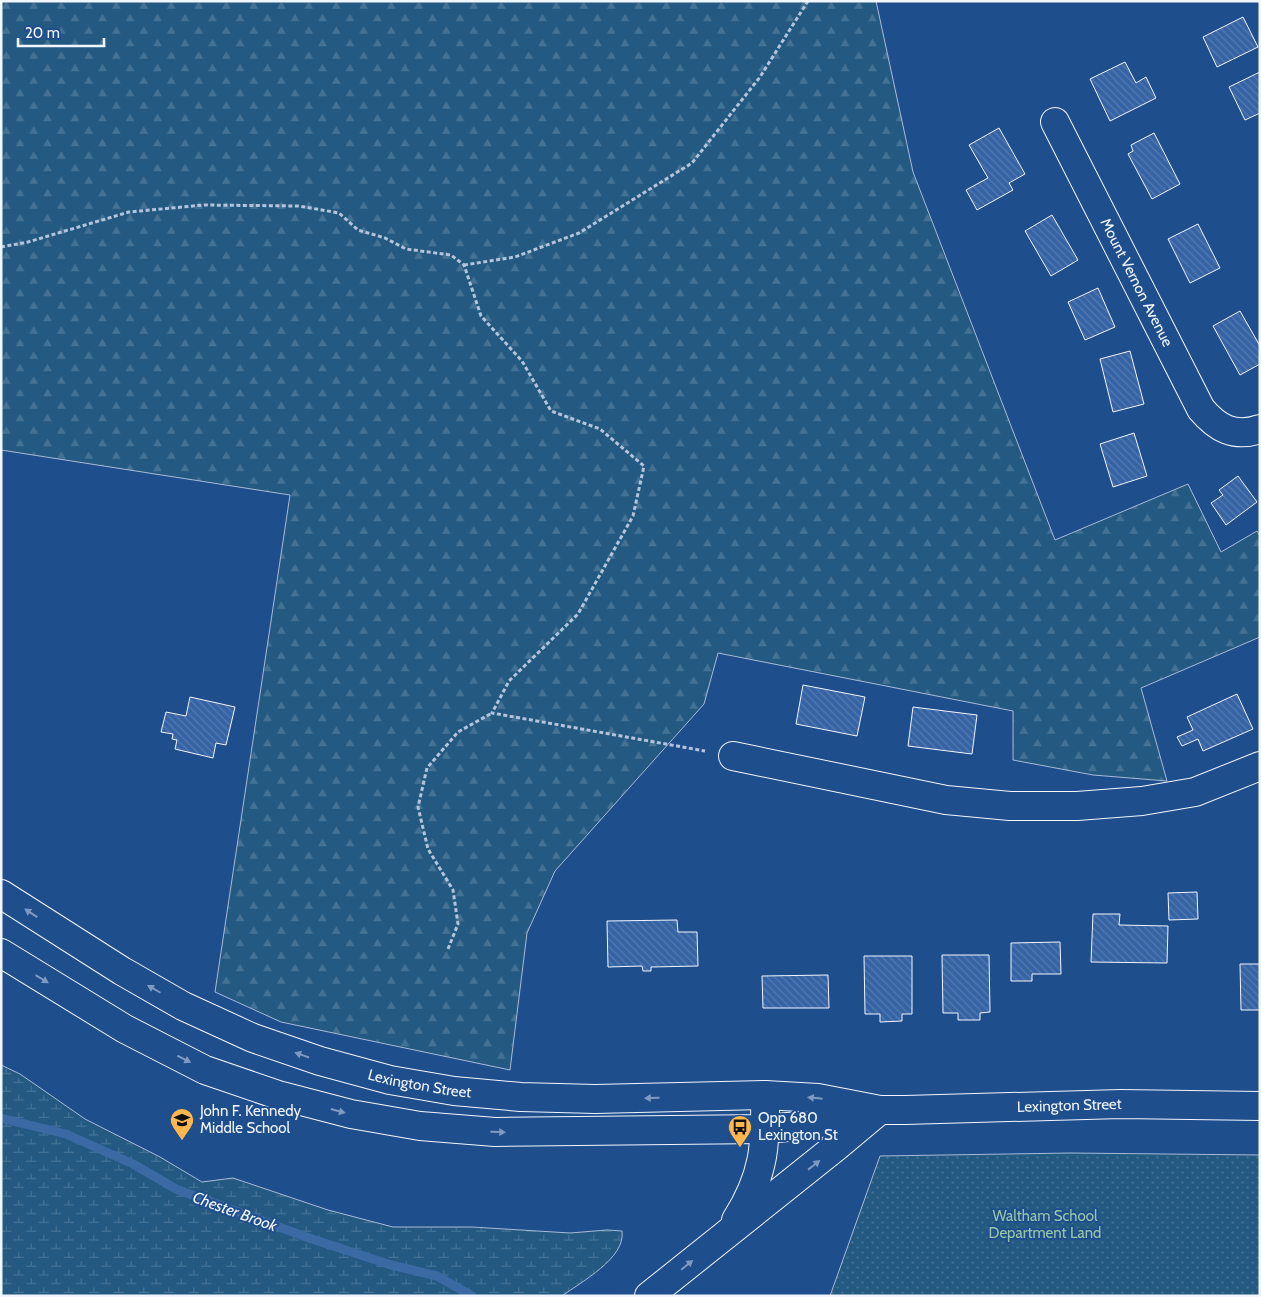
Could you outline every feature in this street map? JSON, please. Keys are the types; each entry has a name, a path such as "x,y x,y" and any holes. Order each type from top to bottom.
{"main road":[{"name":"Mount Vernon Avenue","path":"1055,122 1201,409 1213,424 1231,432 1253,432 1260,429"},
{"path":"733,756 946,800 1010,806 1077,806 1142,801 1195,792 1260,766"},
{"name":"Lexington Street","path":"1,894 122,971 183,1006 253,1038 320,1061 390,1080 454,1092 521,1097 595,1099 765,1095 818,1098 880,1110"},
{"name":"Lexington Street","path":"1,953 125,1029 205,1070 278,1095 351,1114 420,1126 495,1132 766,1129 811,1125 880,1110 1121,1104 1260,1106"},
{"path":"729,1232 749,1200 761,1170 766,1129 765,1095"},
{"path":"649,1296 880,1110"}],"path":[{"path":"464,265 516,257 579,233 692,164 760,77 808,1"},
{"path":"1,247 28,242 128,212 204,205 299,206 339,213 358,230 386,238 406,249 451,255 464,265 481,316 522,361 551,411 600,429 644,466 633,516 578,614 510,681 492,713 458,732 427,768 418,807 428,850 453,890 458,924 448,949"},
{"path":"492,713 733,756"}],"green space":[{"path":"1,1 876,1 913,172 1055,540 1188,484 1221,552 1257,531 1260,536 1260,637 1141,688 1167,781 1093,775 1013,760 1013,711 718,653 704,704 555,871 527,933 510,1070 281,1022 215,992 290,495 1,450"},
{"path":"1,1065 20,1074 85,1119 160,1157 202,1182 233,1178 328,1210 393,1227 472,1227 570,1233 607,1230 622,1231 621,1241 617,1251 610,1260 562,1296 1,1296"},
{"name":"Waltham School Department Land","path":"1071,1153 1260,1155 1260,1296 830,1296 880,1156"}],"building":[{"path":"1243,17 1258,47 1217,67 1203,37"},
{"path":"1125,62 1136,83 1146,77 1156,98 1110,121 1090,79"},
{"path":"1260,72 1260,113 1245,120 1229,87"},
{"path":"999,128 1025,174 1009,183 1013,190 977,210 966,190 988,178 969,145"},
{"path":"1154,133 1180,184 1152,199 1128,154 1133,151 1131,145"},
{"path":"1052,215 1078,260 1051,276 1025,231"},
{"path":"1198,224 1220,268 1190,283 1168,239"},
{"path":"1098,288 1115,327 1085,340 1068,302"},
{"path":"1240,311 1260,346 1260,364 1240,375 1213,326"},
{"path":"1130,351 1144,404 1113,412 1100,359"},
{"path":"1134,433 1147,476 1113,487 1100,444"},
{"path":"1238,476 1257,502 1226,525 1211,503 1223,495 1219,490"},
{"path":"803,685 865,697 857,736 796,724"},
{"path":"1237,694 1253,729 1203,751 1198,739 1182,746 1177,737 1193,730 1187,717"},
{"path":"190,697 235,707 226,745 216,743 213,758 175,749 177,740 172,739 173,734 161,732 166,712 186,716"},
{"path":"913,707 977,715 972,754 908,746"},
{"path":"1197,892 1198,919 1169,920 1168,893"},
{"path":"1093,914 1120,914 1119,925 1168,926 1167,963 1091,962"},
{"path":"677,920 678,932 697,932 698,966 651,967 651,971 643,971 642,966 608,967 607,921"},
{"path":"1060,942 1061,974 1032,974 1032,981 1011,981 1011,943"},
{"path":"942,955 989,955 990,1012 980,1013 980,1020 958,1020 958,1013 943,1013"},
{"path":"864,956 912,956 912,1014 902,1014 902,1021 880,1022 880,1014 865,1014"},
{"path":"1240,964 1260,964 1260,1010 1241,1010"},
{"path":"828,975 829,1008 763,1008 762,976"}],"waterway":[{"name":"Chester Brook","path":"1,1118 66,1134 133,1164 176,1189 309,1238 391,1265 437,1276 472,1296"}],"place":[{"name":"John F. Kennedy Middle School","path":"182,1141"},
{"name":"Opp 680 Lexington St","path":"740,1148"}]}
